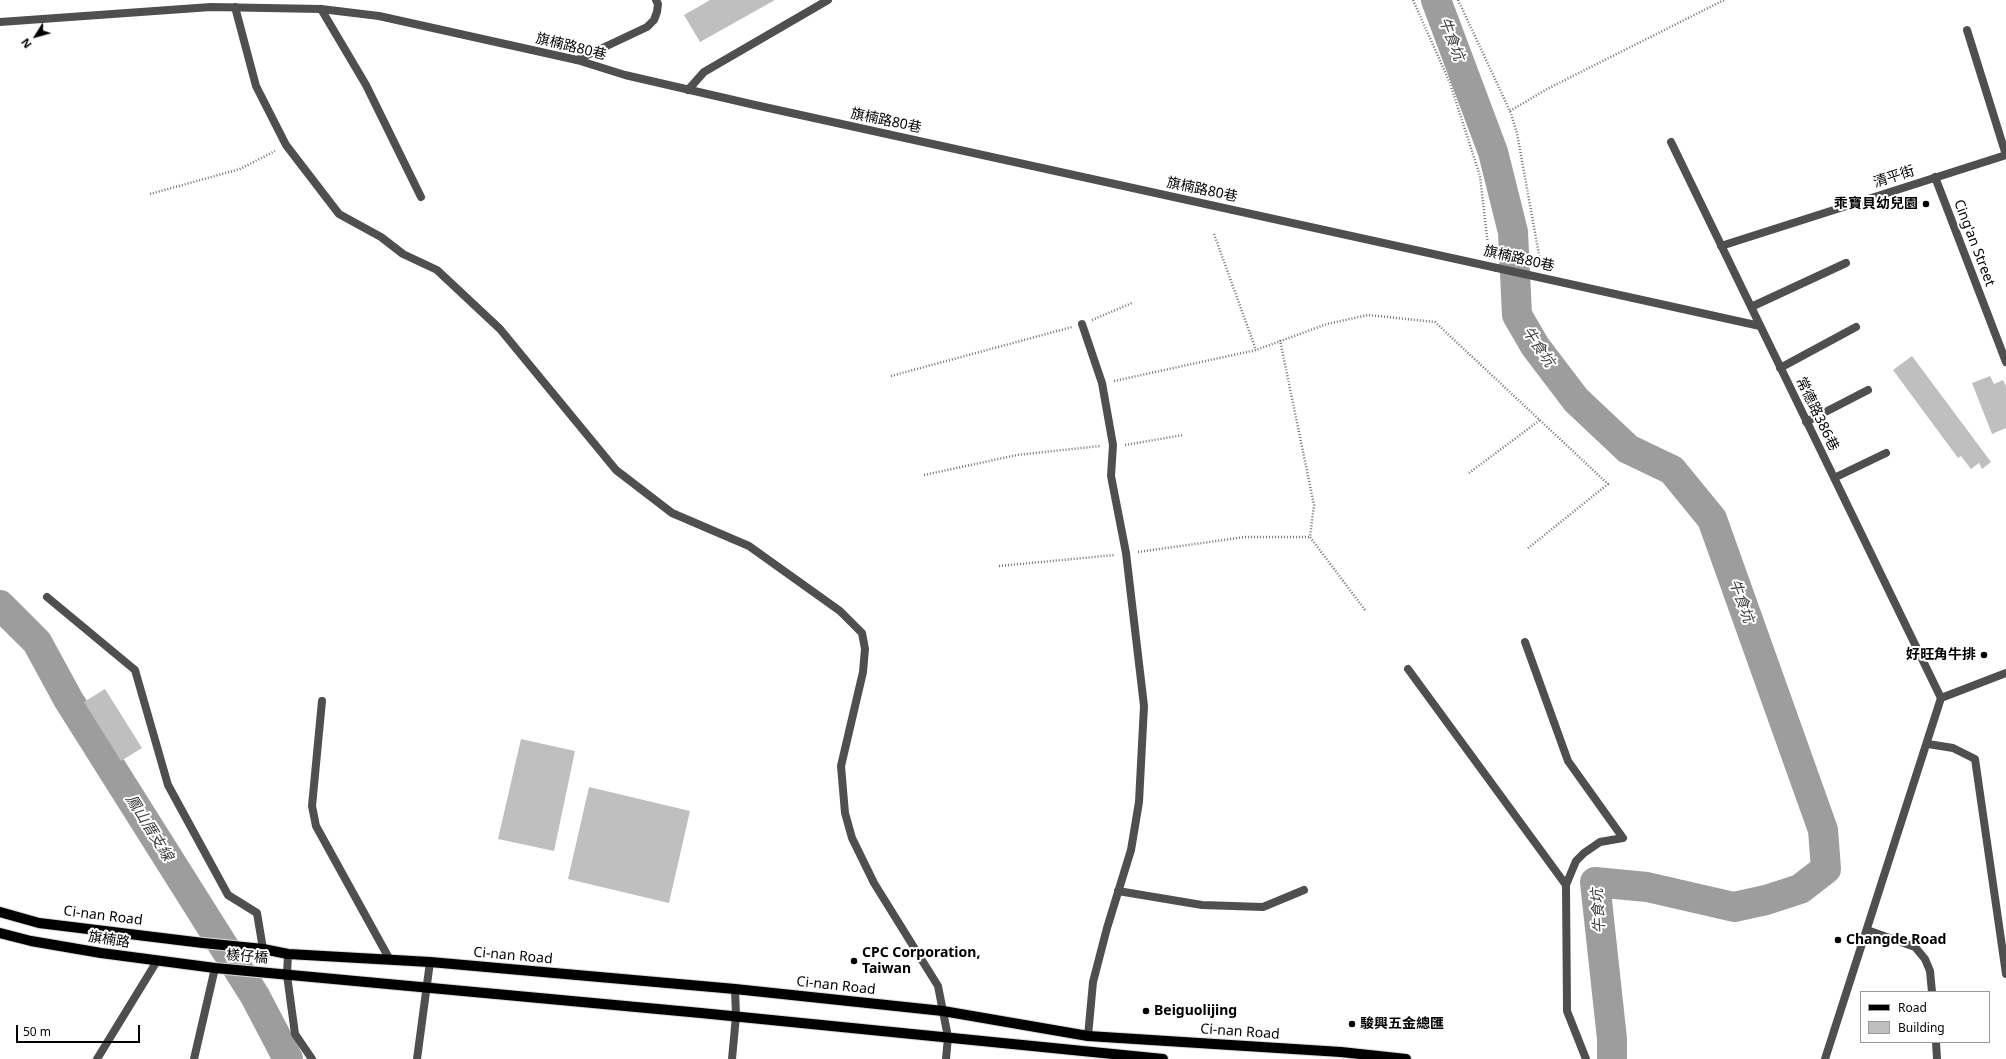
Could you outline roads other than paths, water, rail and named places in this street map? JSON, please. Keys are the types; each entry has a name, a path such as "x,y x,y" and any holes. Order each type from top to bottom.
{"main road":[{"name":"Ci-nan Road","path":"0,912 39,923 203,943"},
{"name":"旗楠路","path":"0,934 31,941 157,961 215,968"},
{"name":"檨仔橋","path":"203,943 262,949"},
{"name":"Ci-nan Road","path":"262,949 288,954 430,962 735,989 943,1011 1088,1036 1341,1056 1406,1059"},
{"name":"檨仔橋","path":"215,968 287,975"},
{"path":"287,975 736,1016 1163,1059"}],"street":[{"path":"577,60 647,27 654,20 657,12 658,4 656,0"},
{"path":"688,90 704,72 828,0"},
{"name":"旗楠路80巷","path":"0,22 203,7 321,9 379,16 577,60 625,75 688,90 1760,326"},
{"path":"235,7 256,86 286,145 339,214 380,237 403,254 437,270 500,329 616,470 672,512 748,546 840,611 862,633 865,649 863,672 841,766 845,813 852,838 874,882 938,986 948,1037 946,1059"},
{"path":"321,9 366,85 421,197"},
{"path":"1967,30 2006,155"},
{"name":"常德路386巷","path":"1671,142 1941,698"},
{"name":"清平街","path":"1721,246 2006,155"},
{"name":"Cing'an Street","path":"1935,177 2006,362"},
{"path":"1750,307 1846,262"},
{"path":"1082,324 1102,383 1113,445 1111,476 1126,554 1144,706 1139,802 1131,850 1093,982 1088,1036"},
{"path":"1780,368 1856,328"},
{"path":"1806,422 1868,390"},
{"path":"1834,478 1886,453"},
{"path":"47,597 135,670 168,785 228,895 257,913 262,949"},
{"path":"1525,642 1568,761 1624,838 1600,842 1584,853 1576,861 1566,885 1567,1011 1586,1059"},
{"path":"1408,669 1566,885"},
{"path":"1825,1059 1928,744 1941,698 2006,673"},
{"path":"322,701 312,806 316,826 390,960"},
{"path":"1928,744 1953,748 1975,759 2006,974"},
{"path":"1118,891 1202,905 1263,907 1304,890"},
{"path":"1867,930 1915,947 1925,959 1930,971 1932,991"},
{"path":"288,954 287,975 295,1034 312,1059"},
{"path":"97,1059 157,961"},
{"path":"417,1059 430,962"},
{"path":"194,1059 215,968"},
{"path":"732,1059 736,1016 735,989"},
{"path":"1936,1043 1937,1059"}],"waterway":[{"name":"牛食坑","path":"1436,0 1493,152 1513,232 1517,315 1535,346 1576,400 1628,449 1672,470 1712,519 1823,830 1826,869 1800,889 1766,900 1734,907 1647,887 1595,882 1612,1039 1612,1059"},
{"name":"鳳山厝支線","path":"0,605 37,642 68,699 255,996 288,1059"}],"place":[{"name":"乖寶貝幼兒園","path":"1926,204"},
{"name":"好旺角牛排","path":"1984,655"},
{"name":"Changde Road","path":"1838,940"},
{"name":"CPC Corporation, Taiwan","path":"854,961"},
{"name":"Beiguolijing","path":"1146,1011"},
{"name":"駿興五金總匯","path":"1352,1024"}]}
